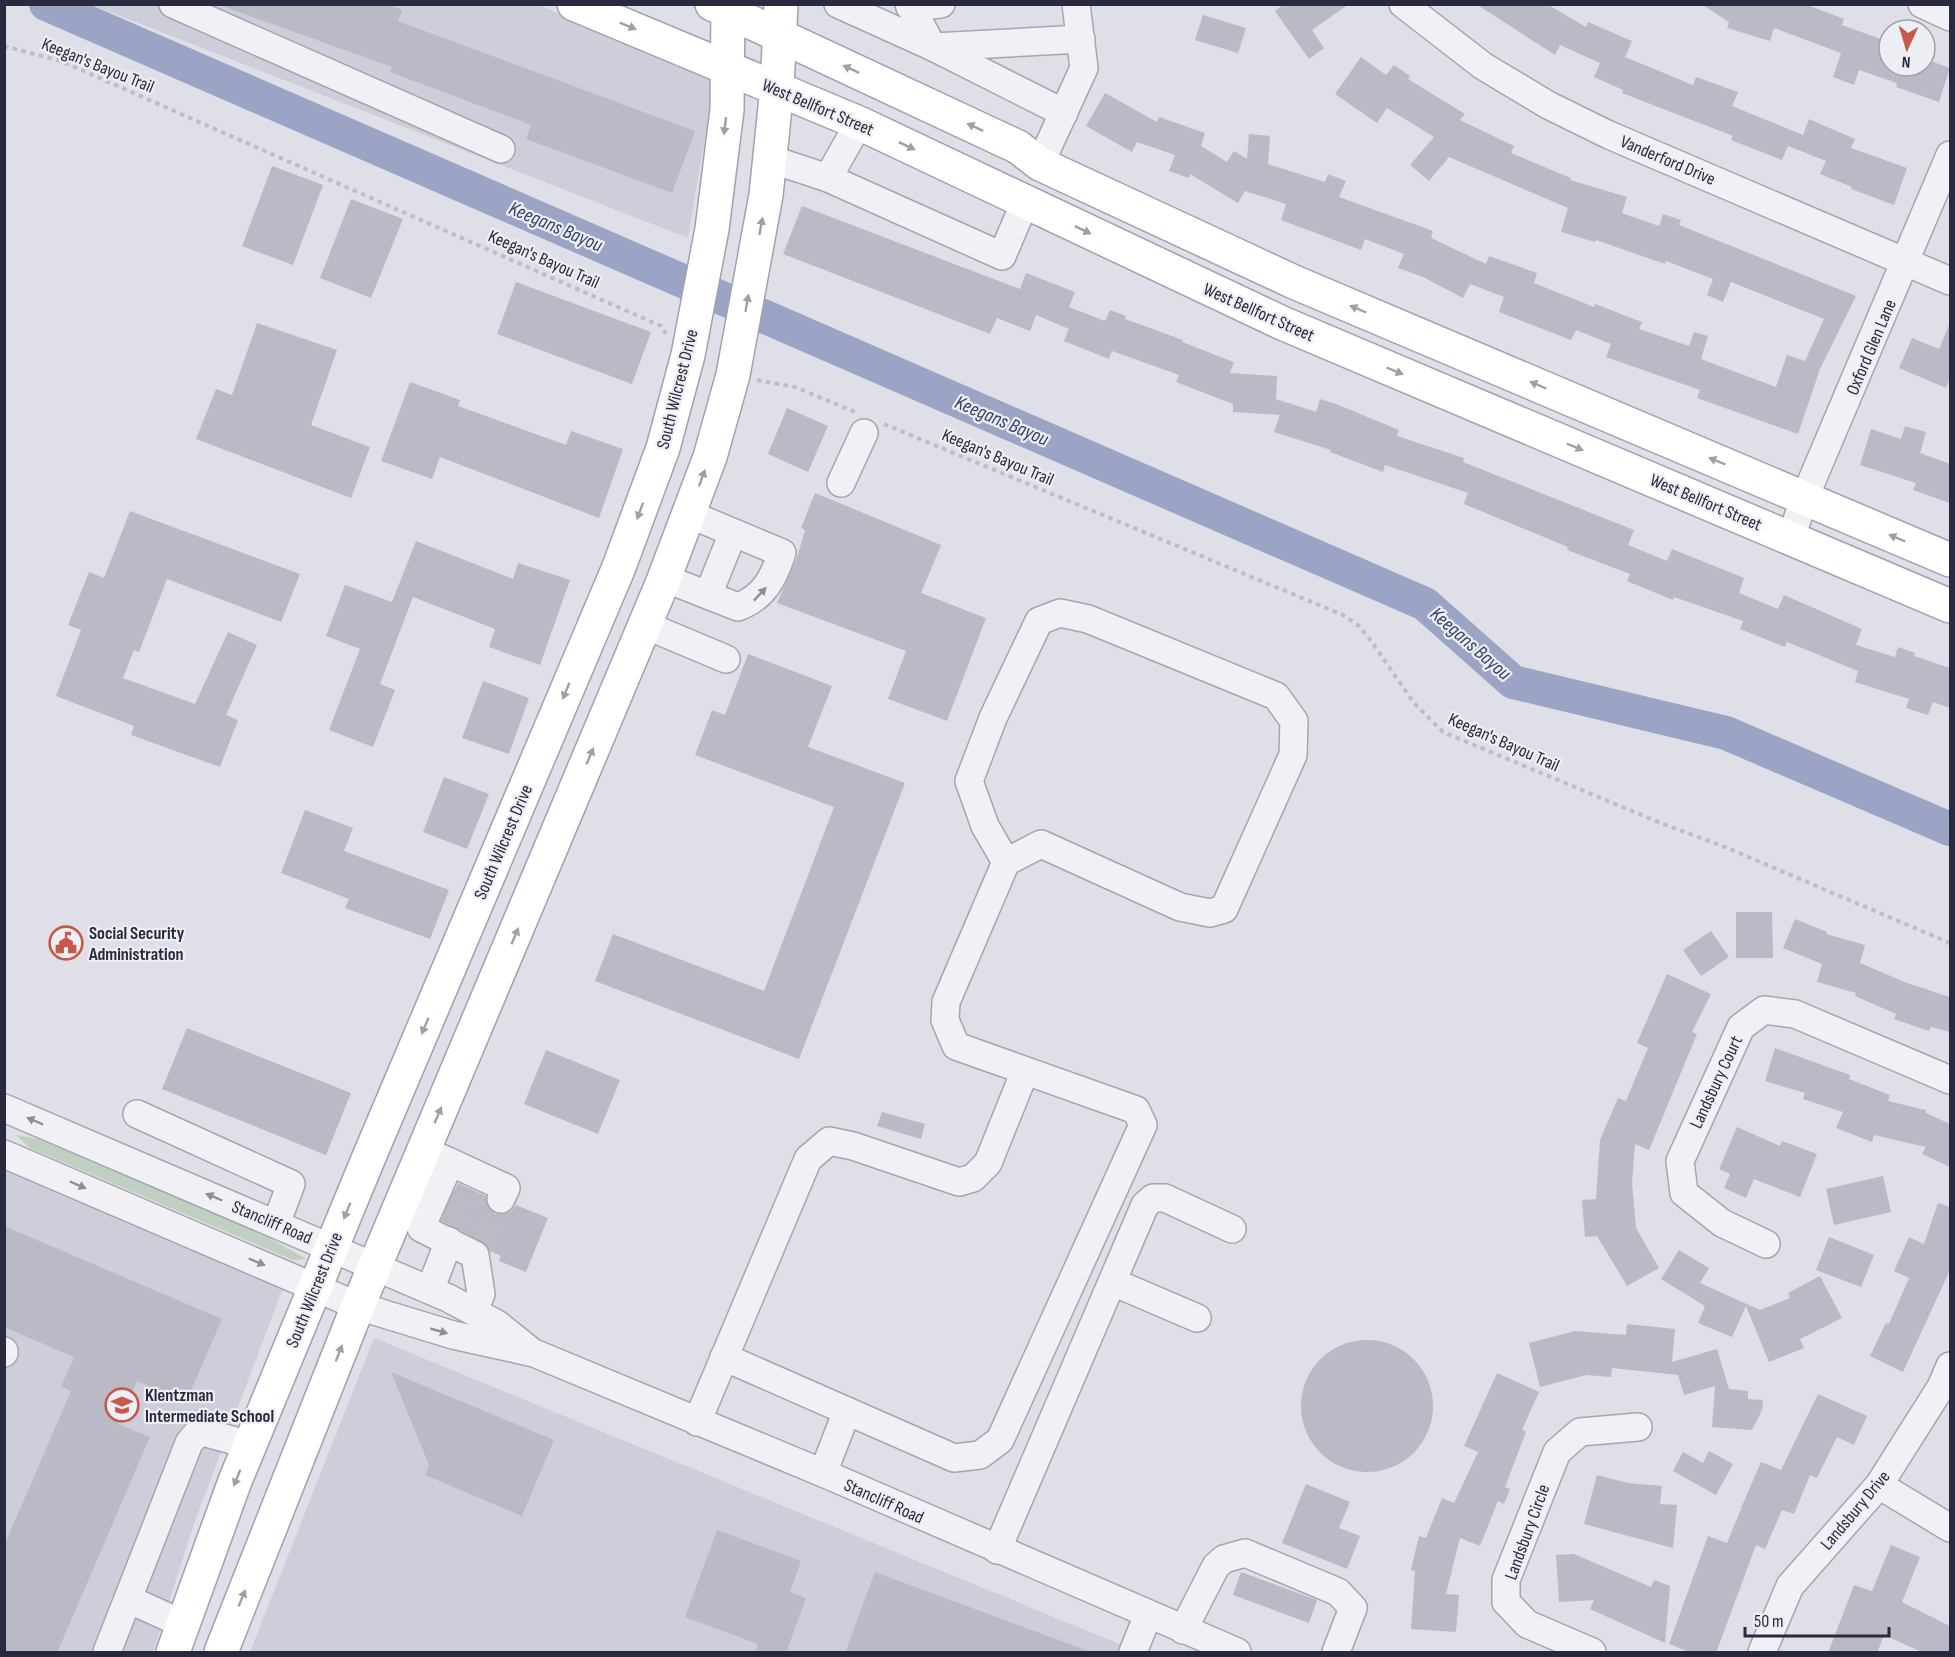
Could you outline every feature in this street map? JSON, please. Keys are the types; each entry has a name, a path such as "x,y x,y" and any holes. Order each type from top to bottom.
{"main road":[{"name":"West Bellfort Street","path":"574,4 859,123 1282,323 1950,606"},
{"name":"South Wilcrest Drive","path":"178,1638 250,1445 619,567 663,448 690,342 710,241 727,111 723,7"},
{"path":"723,7 781,20 1018,147 1040,164 1294,282 1950,560"},
{"path":"178,1638 223,1646 375,1266 408,1222 437,1156 484,1002 645,625 689,514 710,457 736,362 766,195 777,88 781,20"},
{"path":"1025,202 1040,164"},
{"path":"1431,386 1445,345"},
{"path":"619,567 663,581"},
{"path":"443,985 484,1002"}],"street":[{"path":"173,4 501,149"},
{"path":"933,47 910,6 941,4"},
{"path":"1040,164 1084,68 1076,4"},
{"name":"Vanderford Drive","path":"1403,4 1483,66 1548,105 1609,135 1950,281"},
{"path":"1922,4 1950,17"},
{"path":"839,5 933,47 1064,113"},
{"path":"933,47 1081,39"},
{"path":"828,178 859,123"},
{"name":"Oxford Glen Lane","path":"1791,538 1804,499 1906,264 1950,155"},
{"path":"770,159 828,178 1002,256 1025,202"},
{"path":"841,483 869,424"},
{"path":"663,581 738,607 754,601 773,579 782,553 689,514"},
{"path":"708,596 734,533"},
{"path":"724,1357 954,1458 980,1455 1000,1440 1143,1125 1136,1110 956,1046 945,1020 946,1002 1006,862 1041,844 1180,907 1210,913 1224,909 1293,755 1294,721 1276,696 1099,624 1060,613 1039,621 993,718 969,781 985,826 1006,862"},
{"path":"645,625 726,659"},
{"name":"Landsbury Court","path":"1766,1244 1722,1223 1683,1193 1680,1161 1742,1026 1764,1010 1794,1014 1950,1080"},
{"path":"697,1422 808,1159 829,1141 853,1146 959,1182 973,1178 988,1163 1025,1071"},
{"name":"Stancliff Road","path":"4,1108 430,1290 497,1324 530,1351"},
{"path":"137,1114 291,1184 276,1224"},
{"name":"Stancliff Road","path":"4,1154 358,1306 453,1335 530,1351 823,1473 1237,1653"},
{"path":"473,1311 481,1294 477,1251 408,1222 440,1198 437,1156 506,1188 501,1199"},
{"path":"997,1550 1145,1204 1153,1198 1165,1198 1232,1229"},
{"path":"430,1290 449,1241"},
{"path":"1113,1282 1197,1318"},
{"name":"Landsbury Drive","path":"1762,1653 1790,1586 1879,1485 1941,1387 1950,1366"},
{"path":"823,1473 847,1411"},
{"name":"Landsbury Circle","path":"1592,1653 1527,1624 1506,1602 1506,1580 1557,1452 1580,1432 1638,1427"},
{"path":"107,1653 189,1443 199,1431 250,1445"},
{"path":"1879,1485 1950,1528"},
{"path":"1183,1629 1216,1566 1224,1558 1245,1553 1338,1592 1350,1601 1353,1608 1336,1653"},
{"path":"128,1599 178,1638"},
{"path":"1133,1653 1149,1615"}],"path":[{"name":"Keegan's Bayou Trail","path":"4,46 61,61 661,326 675,350 690,342"},
{"name":"Keegan's Bayou Trail","path":"736,362 795,387 869,424 1343,615 1359,626 1414,703 1443,732 1632,812 1725,847 1950,943"}],"shaded area":[{"path":"92,5 539,5 715,79 688,238"},
{"name":"Klentzman Intermediate School","path":"4,1169 283,1288 195,1521 153,1652 5,1652"},
{"path":"374,1338 1139,1652 250,1652"}],"green space":[{"path":"16,1135 38,1139 257,1231 306,1259 293,1260 30,1148"}],"building":[{"path":"225,4 387,4 402,10 398,21 695,131 672,193 526,139 531,125 390,72 392,67 225,7"},
{"path":"1284,4 1349,4 1312,30 1324,48 1309,59 1275,11"},
{"path":"1476,4 1547,4 1586,27 1588,22 1632,41 1625,57 1693,85 1696,77 1738,92 1732,106 1803,135 1809,119 1855,139 1851,148 1907,168 1894,205 1851,189 1852,187 1820,174 1826,161 1788,146 1782,160 1731,140 1733,136 1622,93 1623,90 1594,77 1600,63 1560,45 1555,55"},
{"path":"1701,4 1805,4 1844,19 1842,25 1877,38 1877,76 1859,70 1854,85 1833,77 1841,53 1774,28 1770,41 1727,28 1729,22"},
{"path":"1203,15 1246,28 1238,53 1195,40"},
{"path":"1361,57 1386,75 1394,65 1410,76 1408,79 1465,114 1460,120 1514,146 1511,153 1571,178 1570,180 1627,197 1622,213 1659,226 1663,214 1681,220 1679,225 1856,296 1820,369 1798,434 1697,398 1700,390 1606,357 1611,344 1576,330 1571,340 1499,312 1504,297 1470,284 1463,298 1423,277 1398,268 1404,254 1365,239 1361,250 1281,220 1286,204 1245,191 1238,203 1190,174 1189,178 1169,171 1175,155 1137,142 1132,152 1086,126 1105,93 1157,122 1159,117 1205,133 1201,146 1227,162 1234,151 1247,159 1249,134 1270,136 1268,164 1325,182 1328,174 1346,181 1339,197 1433,231 1431,238 1486,264 1489,256 1537,273 1534,283 1594,307 1595,304 1642,322 1639,329 1689,346 1694,332 1708,336 1701,359 1776,387 1787,355 1805,361 1824,319 1731,282 1723,302 1707,295 1713,279 1666,261 1665,264 1596,240 1595,242 1561,232 1568,208 1449,157 1429,181 1410,165 1434,137 1387,108 1377,123 1335,94"},
{"path":"1937,63 1950,68 1939,102 1896,87 1897,83 1882,78 1937,78"},
{"path":"272,166 323,185 293,265 242,246"},
{"path":"351,199 403,219 371,298 320,278"},
{"path":"802,206 1020,289 1026,273 1075,292 1069,307 1105,321 1110,310 1126,316 1125,319 1234,362 1230,373 1277,376 1276,399 1316,412 1320,399 1336,404 1399,430 1397,436 1464,458 1463,462 1634,530 1628,545 1667,561 1672,549 1744,578 1739,593 1778,609 1784,595 1862,629 1856,645 1895,657 1898,647 1915,653 1914,656 1950,668 1950,708 1933,702 1928,715 1906,708 1909,699 1855,682 1858,671 1787,642 1785,647 1740,629 1743,621 1674,597 1673,600 1627,581 1630,574 1567,550 1568,547 1464,504 1468,493 1385,465 1383,472 1330,452 1331,450 1274,432 1280,415 1233,412 1233,404 1176,382 1179,375 1112,351 1109,359 1064,341 1069,329 1036,315 1030,331 997,318 990,334 783,254"},
{"path":"516,282 651,332 632,384 497,334"},
{"path":"257,323 337,350 311,425 370,447 351,498 196,439 216,389 232,395"},
{"path":"1950,323 1950,378 1946,388 1899,368 1912,338 1939,349"},
{"path":"410,382 460,400 458,406 566,445 571,431 623,449 599,518 440,457 432,479 381,461"},
{"path":"787,408 828,426 808,472 768,454"},
{"path":"1905,426 1926,432 1920,453 1950,464 1950,503 1913,490 1916,483 1860,465 1871,429 1901,439"},
{"path":"815,493 941,545 921,593 986,618 947,721 888,699 906,651 777,603 797,558 805,530 801,528"},
{"path":"130,511 300,574 281,622 167,579 139,652 134,650 123,678 195,704 228,632 257,645 226,715 238,720 220,767 131,735 134,726 56,696 81,630 68,625 89,572 104,578"},
{"path":"416,541 513,579 518,563 570,580 540,665 489,647 495,629 413,597 380,684 395,690 373,747 329,730 360,649 326,636 345,585 392,602"},
{"path":"748,654 832,686 808,747 905,783 799,1059 595,981 613,934 764,991 834,807 695,755 712,710 725,715"},
{"path":"483,681 529,698 509,754 462,738"},
{"path":"444,777 489,794 467,849 423,832"},
{"path":"305,810 353,828 344,851 449,890 430,939 345,908 349,899 281,873"},
{"path":"1736,912 1772,912 1773,958 1736,958"},
{"path":"1795,919 1827,932 1826,934 1865,945 1860,963 1907,983 1950,997 1950,1032 1931,1027 1929,1031 1894,1019 1896,1014 1855,996 1856,993 1817,982 1822,964 1783,948"},
{"path":"1711,931 1729,957 1701,976 1683,950"},
{"path":"1667,974 1711,994 1692,1032 1697,1034 1649,1150 1635,1144 1632,1183 1636,1228 1659,1268 1627,1286 1597,1236 1585,1237 1582,1200 1596,1199 1600,1140 1618,1098 1626,1101 1648,1048 1637,1043"},
{"path":"187,1028 351,1093 326,1155 162,1089"},
{"path":"1775,1048 1850,1075 1849,1079 1890,1095 1888,1101 1926,1110 1926,1113 1950,1124 1950,1167 1922,1154 1926,1147 1874,1135 1872,1142 1836,1128 1843,1112 1803,1099 1805,1093 1765,1081"},
{"path":"546,1050 620,1080 598,1134 524,1104"},
{"path":"882,1112 925,1124 921,1139 877,1126"},
{"path":"1737,1127 1780,1146 1782,1141 1817,1154 1800,1197 1754,1179 1746,1198 1724,1188 1730,1174 1719,1169"},
{"path":"1883,1176 1891,1212 1834,1225 1826,1189"},
{"path":"458,1183 486,1196 488,1208 495,1214 510,1212 516,1205 548,1218 526,1272 499,1261 501,1256 490,1251 482,1241 441,1221"},
{"path":"1938,1203 1950,1207 1950,1270 1903,1372 1870,1356 1886,1323 1889,1324 1909,1278 1894,1271 1909,1237 1924,1244"},
{"path":"4,1226 222,1319 186,1402 137,1381 118,1424 150,1437 57,1653 4,1653 4,1546 71,1391 61,1386 74,1357 4,1327"},
{"path":"1829,1237 1874,1255 1861,1287 1816,1270"},
{"path":"1679,1250 1709,1268 1700,1283 1760,1310 1790,1298 1788,1293 1820,1276 1842,1318 1800,1339 1804,1348 1769,1362 1746,1306 1732,1337 1698,1323 1705,1306 1661,1279"},
{"path":"1627,1324 1675,1329 1672,1362 1717,1349 1729,1389 1748,1391 1748,1399 1763,1400 1762,1410 1752,1430 1712,1427 1715,1386 1684,1395 1678,1375 1612,1368 1611,1377 1586,1375 1540,1387 1529,1343 1575,1331 1626,1335"},
{"path":"1367,1340 1392,1345 1414,1359 1428,1381 1433,1406 1428,1431 1414,1453 1392,1467 1367,1472 1342,1467 1320,1453 1306,1431 1301,1406 1306,1381 1320,1359 1342,1345"},
{"path":"391,1372 554,1440 522,1516 425,1475 429,1465"},
{"path":"1497,1373 1539,1392 1522,1430 1526,1432 1505,1487 1510,1489 1504,1504 1498,1501 1480,1546 1460,1538 1446,1594 1459,1595 1456,1632 1411,1629 1415,1571 1411,1570 1419,1536 1426,1538 1442,1498 1454,1503 1478,1452 1464,1446"},
{"path":"1818,1394 1867,1416 1854,1445 1837,1437 1817,1478 1810,1475 1794,1514 1782,1510 1765,1549 1756,1545 1716,1653 1692,1653 1669,1644 1708,1536 1727,1543 1761,1462 1781,1470"},
{"path":"1709,1451 1733,1464 1716,1495 1673,1471 1683,1452 1703,1463"},
{"path":"1597,1475 1628,1483 1662,1486 1660,1504 1677,1505 1673,1548 1584,1524"},
{"path":"1306,1484 1350,1502 1339,1528 1360,1536 1347,1569 1282,1543"},
{"path":"717,1530 801,1561 790,1592 806,1598 786,1653 755,1653 758,1644 685,1617"},
{"path":"1891,1545 1920,1557 1902,1602 1950,1626 1950,1653 1924,1653 1884,1635 1877,1653 1828,1653 1854,1585 1872,1591"},
{"path":"1574,1554 1651,1587 1654,1580 1670,1586 1665,1643 1590,1609 1594,1600 1559,1602 1556,1555"},
{"path":"875,1572 1088,1651 1088,1653 845,1653"},
{"path":"1241,1572 1317,1600 1309,1623 1233,1595"}],"waterway":[{"name":"Keegans Bayou","path":"46,4 1425,604 1513,682 1726,733 1950,829"}],"tunnel":[{"path":"479,1247 501,1199"},
{"path":"445,1201 490,1221"}],"place":[{"name":"Social Security Administration","path":"66,943"},
{"name":"Klentzman Intermediate School","path":"122,1405"}]}
